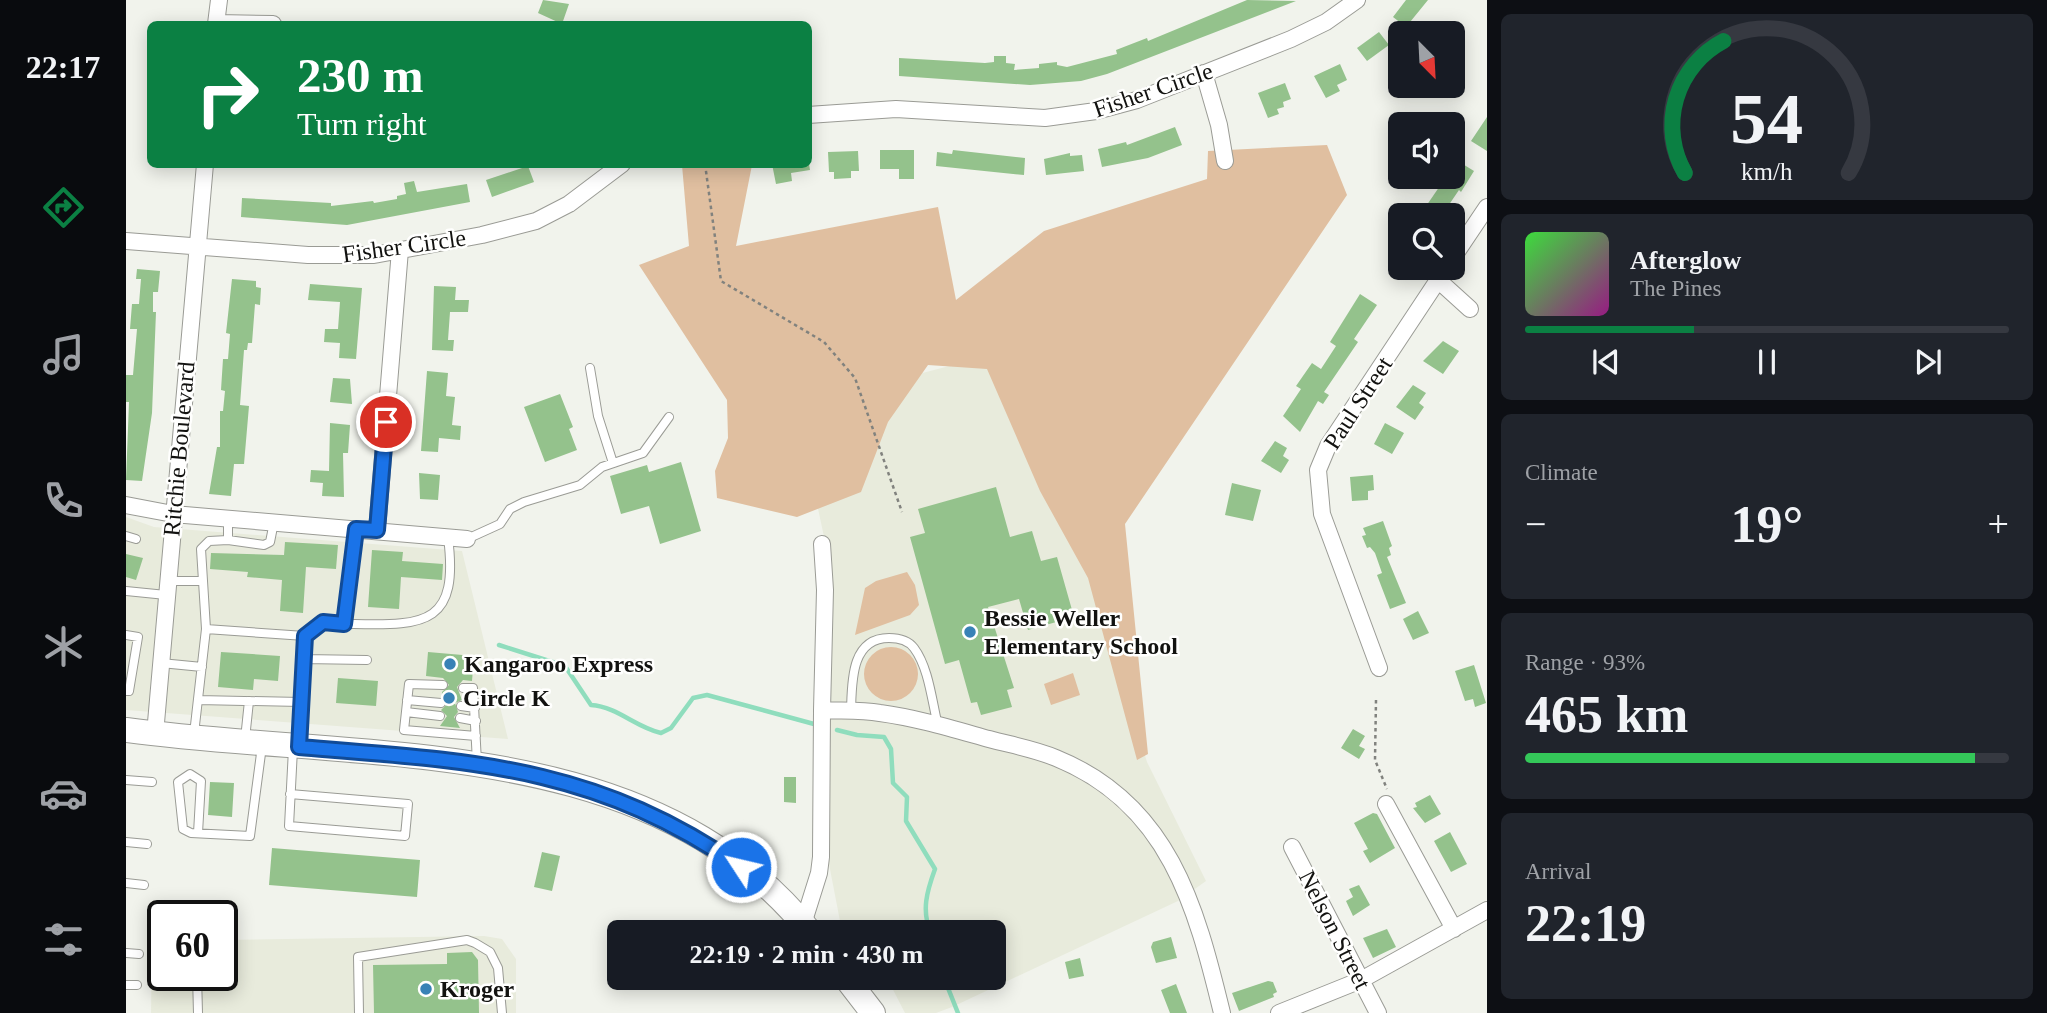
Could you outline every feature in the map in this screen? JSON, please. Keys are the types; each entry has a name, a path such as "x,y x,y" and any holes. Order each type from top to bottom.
{"main road":[{"path":"126,730 477,762 567,781 608,795 685,830 741,867 798,920"},
{"path":"855,990 873,1013"}],"street":[{"path":"217,21 219,0"},
{"name":"Fisher Circle","path":"812,115 876,109 1013,118 1061,117 1124,104 1318,26 1357,0"},
{"path":"1204,74 1219,125 1225,161"},
{"name":"Ritchie Boulevard","path":"155,734 205,168"},
{"name":"Fisher Circle","path":"126,241 340,256 400,250 536,221 569,204 617,168"},
{"path":"1465,239 1487,207"},
{"path":"377,530 400,250"},
{"name":"Paul Street","path":"1379,668 1322,514 1318,470 1328,446 1438,280"},
{"path":"1447,280 1470,309"},
{"path":"126,505 173,514 467,539"},
{"path":"809,920 819,873 825,590 822,544"},
{"path":"822,710 880,713 939,726 1055,757 1100,782 1132,810 1167,852 1185,886 1198,922 1222,1013"},
{"path":"1387,806 1454,929"},
{"name":"Nelson Street","path":"1292,847 1378,1013"},
{"path":"1279,1013 1361,980 1487,910"}],"lane":[{"path":"590,368 598,416 613,463"},
{"path":"467,539 500,524 510,509 524,502 580,485 602,467 643,453 669,417"},
{"path":"228,518 228,540"},
{"path":"194,737 206,629 201,549 209,541 228,540 264,545 270,542 274,522"},
{"path":"344,624 356,529"},
{"path":"126,536 136,539"},
{"path":"206,629 305,636 323,622 404,626 422,620 435,612 445,596 451,573 448,537"},
{"path":"126,591 167,588 201,580"},
{"path":"126,635 138,637 129,691 126,691"},
{"path":"290,794 408,804 405,836 289,826 290,794 301,702 305,636"},
{"path":"850,711 853,666 860,653 872,643 884,638 899,638 912,645 920,659 939,726"},
{"path":"303,659 367,660"},
{"path":"161,663 202,667"},
{"path":"403,755 410,684 443,685"},
{"path":"463,688 472,688 477,762"},
{"path":"198,700 301,702"},
{"path":"407,700 441,703"},
{"path":"198,833 201,781 190,774 178,782 180,821 183,829 198,833 250,836 253,742 249,701"},
{"path":"461,706 475,708"},
{"path":"406,712 440,716"},
{"path":"460,718 476,721"},
{"path":"404,730 476,736"},
{"path":"126,780 152,782"},
{"path":"126,842 147,844"},
{"path":"126,884 144,885"},
{"path":"359,1013 358,957 467,940 490,952 498,968 502,1013"},
{"path":"126,953 139,954"},
{"path":"126,985 137,985"},
{"path":"197,991 198,1013"}],"path":[{"path":"706,168 721,281 824,342 855,378 902,512"},
{"path":"1376,700 1375,760 1386,785 1387,806"}],"shaded area":[{"path":"1327,145 1347,195 1125,524 1148,754 1137,760 1088,578 1040,491 987,369 928,365 888,422 861,492 797,517 717,498 715,471 728,438 727,400 639,265 689,246 682,168 751,168 736,246 938,207 956,300 1044,231 1207,179 1208,151"},
{"name":"Bessie Weller Elementary School","path":"1003,352 1096,581 1122,683 1147,762 1206,881 1178,901 1006,982 1006,920 840,920 829,864 829,560 796,406"},
{"path":"126,517 154,527 462,551 508,739 126,710"},
{"path":"907,572 915,585 919,605 910,615 855,635 865,588 876,581"},
{"path":"891,647 910,655 918,674 910,693 891,701 872,693 864,674 872,655"},
{"path":"1073,673 1080,695 1051,705 1044,684"},
{"path":"484,936 502,939 516,959 516,1013 151,1013 151,991 238,991 238,940"},
{"name":"Bessie Weller Elementary School","path":"893,990 988,990 936,1013 905,1013"}],"building":[{"path":"543,0 569,4 563,21 555,21 538,13"},
{"path":"1247,0 1296,1 1107,74 1081,81 1030,85 899,76 899,58 985,63 994,62 994,56 1006,56 1006,63 1015,64 1014,70 1039,68 1039,64 1057,62 1057,65 1067,67 1117,54 1116,50 1147,38 1148,41"},
{"path":"1406,0 1428,0 1411,21 1398,21 1393,17"},
{"path":"1379,32 1388,44 1367,61 1357,48"},
{"path":"1340,64 1347,80 1337,85 1340,91 1326,98 1314,76"},
{"path":"1285,83 1291,99 1283,102 1284,107 1277,109 1279,114 1268,118 1258,93"},
{"path":"1487,117 1487,151 1471,141"},
{"path":"1175,127 1182,145 1148,158 1102,167 1098,149 1126,142 1127,145"},
{"path":"880,150 914,150 914,179 899,179 899,169 880,169"},
{"path":"953,150 1025,158 1024,175 936,166 937,152 952,154"},
{"path":"858,151 859,171 851,171 851,178 834,179 834,172 829,172 828,152"},
{"path":"1070,153 1070,156 1082,155 1084,171 1046,175 1044,159"},
{"path":"1465,165 1474,171 1465,186"},
{"path":"529,168 534,182 492,197 486,180"},
{"path":"773,168 810,168 791,173 792,181 776,184"},
{"path":"414,181 417,192 467,184 470,202 347,225 241,217 242,198 331,203 331,206 374,203 397,199 397,196 406,194 404,183"},
{"path":"1438,189 1463,189 1461,192 1459,190 1450,203 1428,203"},
{"path":"137,269 160,271 158,292 153,292 153,312 156,312 152,413 142,481 126,480 129,402 126,402 126,375 133,375 137,329 130,329 132,304 139,304 141,279 136,279"},
{"path":"232,279 256,281 256,287 261,288 260,305 255,304 252,343 248,343 247,350 244,350 240,405 249,406 244,464 234,464 231,496 209,494 217,447 220,447 220,411 223,411 225,391 221,390 223,359 228,359 230,334 226,333"},
{"path":"310,284 362,288 356,359 339,358 340,343 324,342 325,329 338,329 340,302 308,300"},
{"path":"434,286 456,287 455,300 469,300 468,312 450,312 448,340 454,340 453,351 432,350"},
{"path":"1360,294 1377,305 1354,339 1358,342 1324,392 1329,395 1323,404 1318,401 1300,432 1283,416 1301,389 1296,386 1312,363 1321,369 1336,346 1330,342"},
{"path":"1443,341 1459,351 1443,374 1423,361"},
{"path":"427,371 448,373 446,396 455,397 452,425 461,426 460,440 439,438 438,452 421,451"},
{"path":"333,378 350,379 352,404 330,402"},
{"path":"1413,385 1426,393 1419,403 1424,407 1415,420 1396,407"},
{"path":"560,394 573,427 569,429 577,450 545,462 524,407"},
{"path":"330,423 350,425 348,453 343,453 344,497 322,496 323,483 310,482 311,470 329,471"},
{"path":"1385,423 1404,433 1392,454 1374,444"},
{"path":"1275,441 1287,448 1283,456 1289,460 1281,473 1261,461"},
{"path":"681,462 701,531 660,544 649,506 621,514 610,476 647,465 649,472"},
{"path":"419,473 440,475 438,500 420,499"},
{"path":"1373,475 1374,490 1368,491 1368,500 1352,501 1350,477"},
{"path":"1232,483 1261,490 1253,521 1225,515"},
{"path":"996,487 1010,537 1032,531 1041,561 1057,557 1074,617 1028,630 1019,599 988,607 1014,688 1007,690 1012,707 981,715 977,702 971,703 959,660 945,664 910,537 925,533 918,509"},
{"path":"1383,521 1392,546 1389,548 1391,555 1387,557 1406,603 1390,609 1377,575 1382,573 1375,553 1370,547 1367,548 1362,536 1366,535 1363,528"},
{"path":"285,542 338,545 336,569 306,567 303,613 280,611 282,580 247,577 248,572 210,569 211,553 284,555"},
{"path":"372,550 403,552 402,561 443,564 442,580 401,577 399,609 368,607"},
{"path":"126,554 143,558 136,580 126,577"},
{"path":"1418,611 1429,633 1413,640 1403,619"},
{"path":"221,652 280,656 278,681 254,679 253,690 218,687"},
{"path":"428,652 474,656 472,681 463,680 457,687 462,700 455,703 458,712 454,717 460,728 440,726 447,716 441,710 448,703 442,692 449,685 443,678 426,676"},
{"path":"1474,665 1486,703 1475,707 1473,699 1465,701 1455,671"},
{"path":"338,678 378,681 376,706 336,703"},
{"path":"1353,729 1365,736 1359,746 1365,749 1359,759 1341,748"},
{"path":"784,777 796,777 796,803 784,802"},
{"path":"210,782 234,783 232,817 208,815"},
{"path":"1430,795 1441,814 1425,823 1413,808 1417,807 1415,803"},
{"path":"1373,813 1377,814 1395,848 1370,863 1363,851 1368,849 1354,823"},
{"path":"1450,832 1467,864 1451,872 1434,841"},
{"path":"272,848 420,860 417,897 269,885"},
{"path":"542,852 560,856 552,891 534,887"},
{"path":"1359,885 1370,905 1353,916 1346,901 1353,897 1349,889"},
{"path":"1387,929 1396,947 1373,958 1363,938"},
{"path":"1171,937 1177,958 1156,963 1151,947 1153,942"},
{"name":"Kroger","path":"472,952 478,960 479,1013 374,1013 373,965 447,964 447,953"},
{"path":"1080,958 1084,976 1069,979 1065,962"},
{"path":"1268,981 1273,982 1277,992 1273,994 1274,997 1239,1011 1232,993"},
{"path":"1176,984 1187,1013 1170,1013 1161,990"}],"waterway":[{"path":"499,645 565,666 591,705 610,709 661,733 671,728 693,698 707,695 814,724"},
{"path":"837,730 884,737 891,749 893,783 907,797 906,821 935,869 926,901 927,920"},
{"path":"949,990 958,1013"}],"place":[{"name":"Bessie Weller Elementary School","path":"970,632"},
{"name":"Kangaroo Express","path":"450,664"},
{"name":"Circle K","path":"449,698"},
{"name":"Kroger","path":"426,989"}],"route":[{"path":"386,422 377,530 356,529 344,624 323,622 305,636 299,747 490,764 567,781 608,795 685,830 741,867"}]}
